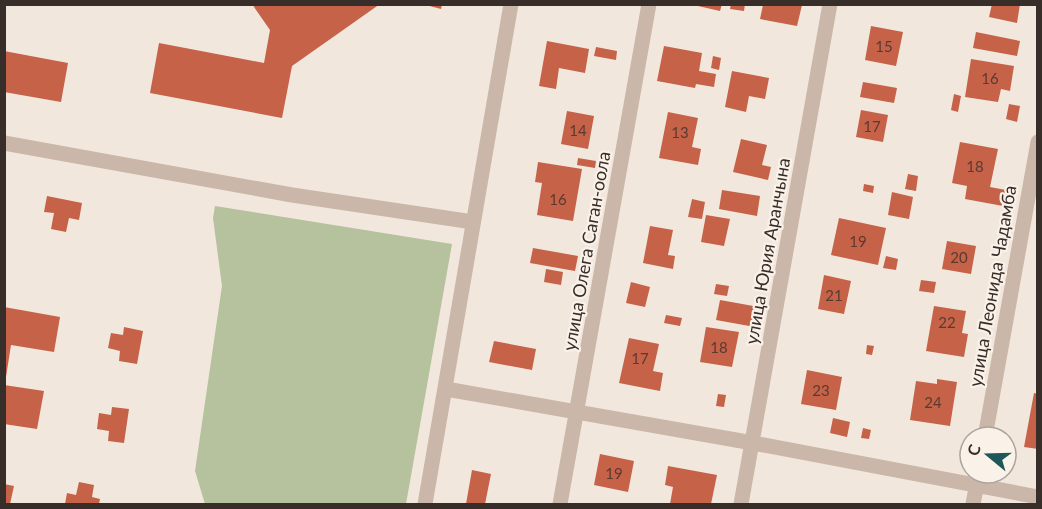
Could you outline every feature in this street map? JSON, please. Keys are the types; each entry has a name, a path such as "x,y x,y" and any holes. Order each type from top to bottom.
{"street":[{"path":"425,504 511,4"},
{"name":"улица Олега Саган-оола","path":"560,504 649,4"},
{"name":"улица Юрия Аранчына","path":"741,504 830,4"},
{"name":"улица Леонида Чадамба","path":"987,425 1038,142"},
{"path":"4,143 292,195 473,222"},
{"path":"446,389 753,443 958,476"},
{"path":"973,504 976,485"},
{"path":"997,485 1038,497"}],"green space":[{"path":"215,206 452,244 406,504 205,504 195,471 222,286 213,218"}],"building":[{"path":"252,4 380,4 292,66 282,118 150,93 159,43 264,63 270,30"},
{"path":"422,4 442,4 441,9"},
{"path":"689,4 722,4 720,11"},
{"path":"731,4 745,4 744,11 730,9"},
{"path":"992,4 1020,4 1017,23 989,17"},
{"path":"763,5 802,5 797,26 760,19"},
{"path":"871,26 903,32 896,66 865,60"},
{"path":"976,32 1020,41 1017,56 973,48"},
{"path":"547,41 589,49 585,73 559,68 556,89 539,86"},
{"path":"664,46 702,53 699,71 716,74 714,87 696,84 695,88 657,81"},
{"path":"596,47 617,51 616,60 594,56"},
{"path":"4,51 68,63 61,102 4,92"},
{"path":"713,56 721,58 719,70 711,68"},
{"path":"971,59 1014,66 1010,91 1001,89 998,102 965,97"},
{"path":"732,71 769,78 765,99 749,96 746,112 725,107"},
{"path":"863,82 897,88 894,103 860,97"},
{"path":"954,94 961,96 958,112 951,110"},
{"path":"1009,104 1020,106 1017,122 1006,119"},
{"path":"861,110 888,115 883,142 856,137"},
{"path":"567,111 594,116 588,149 561,144"},
{"path":"668,112 698,118 692,147 701,149 698,165 659,158"},
{"path":"741,139 767,145 762,165 771,167 768,180 733,172"},
{"path":"960,142 998,149 990,187 1006,190 1003,206 965,199 967,186 952,183"},
{"path":"578,158 596,161 595,168 577,165"},
{"path":"538,162 582,169 573,221 537,215 542,183 535,182"},
{"path":"908,174 918,176 916,191 905,189"},
{"path":"864,184 874,186 873,193 863,191"},
{"path":"722,190 760,196 757,216 719,209"},
{"path":"892,192 913,197 909,219 888,215"},
{"path":"47,196 82,203 79,220 69,218 66,232 51,229 54,213 44,212"},
{"path":"692,199 705,202 702,219 688,217"},
{"path":"706,215 730,219 724,246 701,242"},
{"path":"839,218 886,228 878,265 831,255"},
{"path":"650,226 673,230 668,255 675,256 673,269 643,263"},
{"path":"947,241 976,246 971,274 942,269"},
{"path":"533,248 578,256 575,271 530,263"},
{"path":"886,256 898,259 896,270 883,268"},
{"path":"546,269 563,272 561,285 544,282"},
{"path":"824,275 851,281 844,314 818,309"},
{"path":"921,280 936,282 934,293 919,291"},
{"path":"631,282 650,287 645,307 626,303"},
{"path":"716,284 729,286 727,296 714,294"},
{"path":"720,300 759,307 755,327 716,320"},
{"path":"934,306 966,311 962,333 968,334 964,357 926,351"},
{"path":"4,307 60,317 54,352 11,345 6,377"},
{"path":"666,315 682,318 680,326 664,323"},
{"path":"124,327 143,331 137,364 119,361 120,351 108,348 111,333 123,335"},
{"path":"706,327 739,332 732,367 700,362"},
{"path":"629,338 659,344 653,371 663,373 660,391 619,383"},
{"path":"494,341 536,349 532,370 489,362"},
{"path":"867,345 874,346 872,355 866,354"},
{"path":"807,370 842,377 836,410 801,404"},
{"path":"937,379 957,382 950,426 910,420 916,381 937,384"},
{"path":"4,385 44,391 37,429 4,424"},
{"path":"1034,393 1038,394 1038,449 1024,447"},
{"path":"718,394 726,395 724,407 716,406"},
{"path":"112,407 129,409 124,443 108,441 109,431 97,429 99,413 111,415"},
{"path":"833,418 850,422 847,437 830,433"},
{"path":"863,428 871,430 869,439 861,438"},
{"path":"600,454 634,461 628,492 594,485"},
{"path":"668,466 717,475 711,504 670,504 673,487 665,485"},
{"path":"472,470 491,474 485,504 466,504"},
{"path":"79,482 94,485 92,497 100,499 99,504 65,504 67,493 76,495"},
{"path":"4,484 14,486 10,504 4,504"}]}
